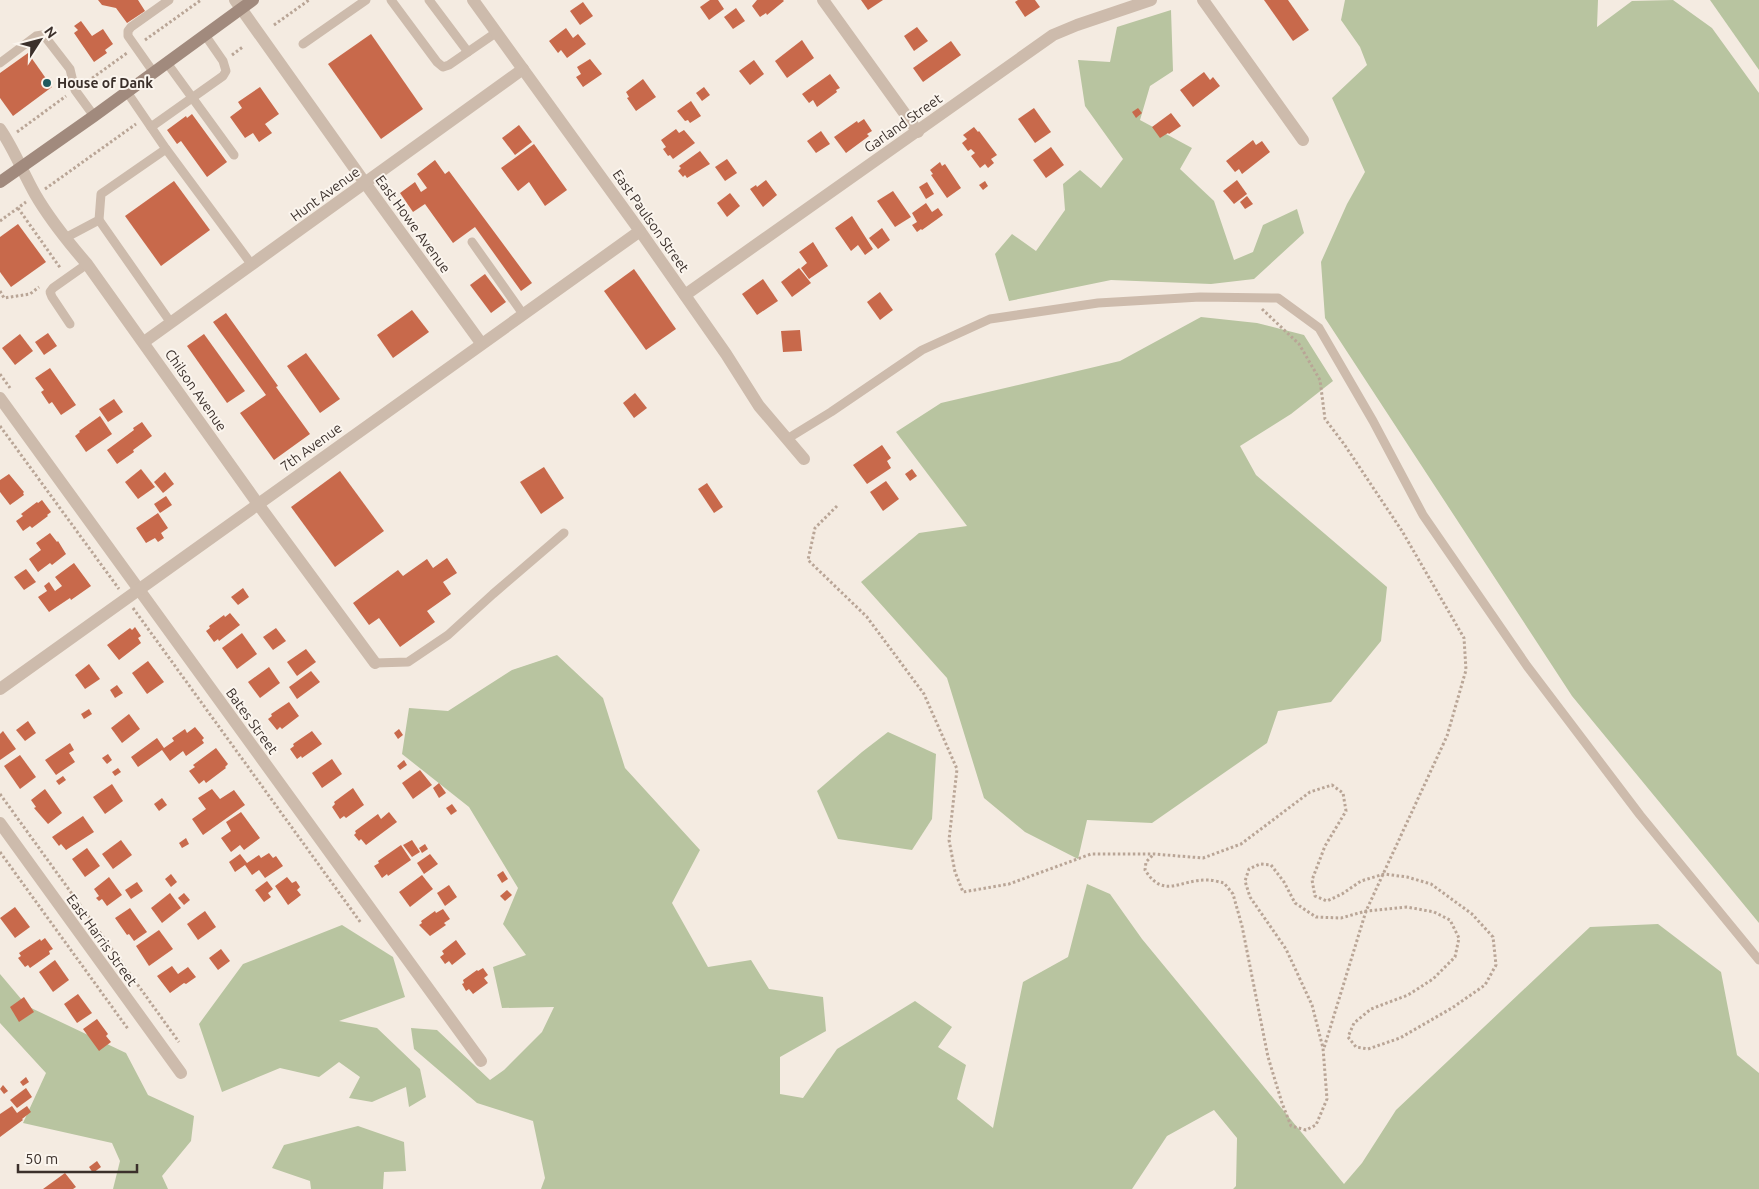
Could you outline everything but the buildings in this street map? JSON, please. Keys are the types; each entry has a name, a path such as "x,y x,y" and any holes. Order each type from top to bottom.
{"main road":[{"path":"0,182 205,35 238,4 253,0"}],"street":[{"name":"East Paulson Street","path":"473,0 640,231 726,354 759,406 804,459"},
{"path":"823,0 918,132"},
{"name":"Garland Street","path":"685,296 1053,35 1151,0"},
{"path":"1203,0 1302,140"},
{"name":"East Howe Avenue","path":"238,4 364,183 481,343"},
{"name":"Hunt Avenue","path":"144,342 523,69"},
{"name":"Chilson Avenue","path":"4,134 36,196 65,238 87,264 144,342 258,504 375,663"},
{"name":"7th Avenue","path":"0,689 640,231"},
{"name":"Bates Street","path":"0,398 481,1061"},
{"name":"East Harris Street","path":"0,823 181,1073"}],"lane":[{"path":"154,73 128,36 128,31 169,0"},
{"path":"303,44 366,0"},
{"path":"391,0 437,62 443,67 449,65 496,32"},
{"path":"429,0 468,52"},
{"path":"0,63 36,36 42,35 70,69 75,90 94,116"},
{"path":"151,127 223,76 226,71 223,61 205,35"},
{"path":"168,62 234,155"},
{"path":"127,92 166,149 252,265"},
{"path":"166,149 101,194 99,220 171,323"},
{"path":"65,238 99,220"},
{"path":"472,242 523,314"},
{"path":"70,324 50,292 87,264"},
{"path":"787,439 922,350 990,319 1098,303 1200,297 1278,298 1318,328 1373,421 1423,515 1527,666 1640,816 1759,960"},
{"path":"375,663 408,662 448,635 564,533"}],"path":[{"path":"4,134 75,90 201,0"},
{"path":"274,25 309,0"},
{"path":"223,61 244,46"},
{"path":"0,221 144,118"},
{"path":"18,208 62,271"},
{"path":"0,292 4,298 30,294 46,282"},
{"path":"1249,297 1299,344 1320,380 1325,419 1402,531 1464,638 1466,670 1447,736 1366,911 1324,1048"},
{"path":"0,426 361,923"},
{"path":"837,506 815,528 808,560 867,617 924,694 957,769 949,840 955,872 963,892 1008,884 1091,854 1154,854 1203,858 1241,844 1310,792 1332,785 1344,793 1346,811 1325,846 1312,880 1315,896 1327,901 1342,894 1361,880 1384,874 1407,877 1430,884 1472,914 1493,937 1496,966 1485,985 1452,1008 1400,1038 1368,1049 1356,1047 1348,1037 1354,1023 1371,1009 1408,995 1433,979 1456,957 1459,938 1450,920 1434,912 1407,908 1366,911 1341,918 1316,916 1295,903 1284,882 1271,865 1260,864 1249,869 1245,881 1250,897 1286,949 1312,1005 1324,1048 1327,1099 1316,1125 1306,1130 1291,1126 1268,1057 1242,926 1233,894 1224,883 1207,880 1166,887 1152,882 1145,870 1146,862 1154,854"},
{"path":"0,794 179,1042"},
{"path":"0,852 128,1029"}],"green space":[{"path":"1345,0 1598,0 1597,27 1632,1 1673,0 1712,28 1759,93 1759,923 1572,696 1325,318 1321,262 1347,204 1365,172 1332,98 1367,65 1360,47 1341,20"},
{"path":"1710,0 1759,0 1759,70"},
{"path":"1171,10 1173,71 1150,86 1140,120 1192,148 1180,169 1214,201 1234,260 1253,252 1263,225 1297,209 1304,233 1254,279 1211,284 1111,280 1009,301 995,254 1012,234 1036,251 1065,210 1063,184 1080,170 1101,188 1123,159 1085,106 1078,60 1110,62 1117,27"},
{"path":"1201,317 1257,323 1304,335 1333,381 1291,414 1240,446 1256,475 1387,587 1381,641 1331,702 1278,711 1267,743 1152,823 1087,820 1078,859 1025,832 984,798 947,678 861,582 919,533 967,526 896,432 941,403 1120,361"},
{"path":"557,655 603,698 625,768 700,850 672,903 708,967 751,960 769,989 823,997 826,1031 780,1057 780,1094 803,1098 837,1049 915,1001 952,1027 938,1047 966,1065 957,1099 993,1128 1023,982 1068,957 1087,884 1110,894 1142,939 1344,1184 1362,1163 1396,1110 1590,927 1658,924 1721,972 1737,1055 1759,1073 1759,1189 1233,1189 1236,1186 1237,1138 1214,1110 1167,1136 1132,1189 541,1189 545,1178 533,1121 477,1103 414,1049 411,1028 437,1030 490,1080 504,1070 542,1032 554,1007 502,1008 493,967 526,955 503,924 518,888 469,807 402,754 409,708 448,711 512,670"},
{"path":"888,732 936,754 932,819 912,850 838,839 817,791"},
{"path":"342,925 393,957 405,997 339,1021 377,1028 420,1069 426,1097 409,1107 406,1087 372,1102 349,1098 360,1077 339,1062 319,1077 280,1068 222,1092 199,1024 243,964"},
{"path":"0,974 27,1006 126,1053 148,1095 194,1116 191,1141 162,1176 168,1189 113,1189 120,1161 112,1143 23,1123 46,1073 0,1023"},
{"path":"358,1126 404,1142 406,1171 384,1172 383,1189 311,1189 310,1181 272,1168 284,1145"}],"place":[{"name":"House of Dank","path":"47,83"}]}
